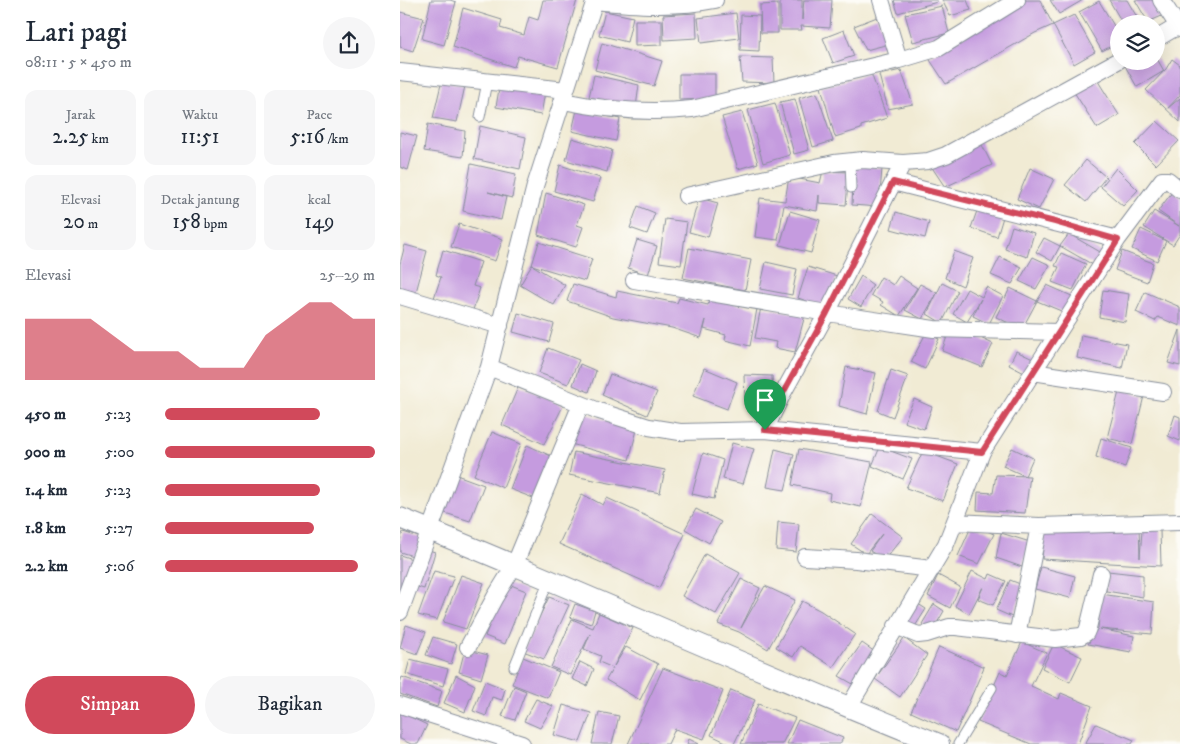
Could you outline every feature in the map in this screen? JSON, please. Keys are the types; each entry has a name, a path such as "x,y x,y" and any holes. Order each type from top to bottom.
{"street":[{"path":"400,612 489,367 535,186 595,0 641,6 679,5 715,0"},
{"path":"881,0 899,60"},
{"path":"400,72 487,82 564,96 599,108 657,112 692,109 899,60 938,48 1017,0"},
{"path":"1161,0 1179,27 1165,34"},
{"path":"686,196 834,163 874,160 903,163 928,161 946,155 1110,65"},
{"path":"765,430 903,163"},
{"path":"848,708 946,544 982,452 1058,332 1118,240 1163,179 1168,180 1180,190"},
{"path":"893,182 1055,222 1118,240"},
{"path":"634,280 934,329 1058,332"},
{"path":"400,296 500,326"},
{"path":"489,367 599,412 649,427 680,432 765,430 982,452"},
{"path":"1033,372 1163,392"},
{"path":"468,647 514,566 581,404"},
{"path":"400,518 848,708 939,744"},
{"path":"955,522 1039,526 1180,522"},
{"path":"1017,635 1039,526"},
{"path":"805,557 856,560 932,569"},
{"path":"896,626 918,635 949,627 1055,639 1081,636 1086,633 1088,628 1101,574"},
{"path":"400,705 522,744"}],"lane":[{"path":"480,117 487,82"},
{"path":"850,161 851,188"},
{"path":"514,667 549,580"},
{"path":"958,744 992,688"}],"building":[{"path":"431,0 450,0 456,2 444,45 422,39"},
{"path":"543,0 577,0 558,67 518,56 514,67 453,47 463,8 502,20 500,28 524,35 529,17 538,20"},
{"path":"780,0 802,0 802,20 804,0 832,0 830,28 801,26 802,30 780,30"},
{"path":"894,0 937,0 937,2 898,13"},
{"path":"942,0 967,0 971,10 950,16"},
{"path":"1026,0 1040,0 1053,25 1035,33 946,84 928,57"},
{"path":"1050,0 1083,0 1059,14"},
{"path":"1109,0 1127,0 1136,15 1118,15"},
{"path":"1135,0 1156,0 1164,15 1144,15"},
{"path":"1099,1 1110,19 1110,47 1102,51 1079,12"},
{"path":"778,4 778,33 761,33 760,5"},
{"path":"942,6 949,33 913,42 905,14"},
{"path":"605,11 633,17 627,42 599,35"},
{"path":"400,12 424,18 413,51 400,47"},
{"path":"696,13 697,38 664,40 663,15"},
{"path":"736,13 739,38 701,43 698,18"},
{"path":"741,15 760,16 759,51 740,50"},
{"path":"1074,15 1095,52 1074,64 1053,25"},
{"path":"877,17 889,44 866,50 854,26"},
{"path":"635,20 662,20 662,45 635,46"},
{"path":"844,30 854,56 833,63 823,38"},
{"path":"602,43 662,61 654,86 595,70"},
{"path":"740,57 773,58 774,83 742,82"},
{"path":"1172,59 1180,65 1180,95 1167,109 1180,98 1180,122 1146,90 1166,69"},
{"path":"901,70 913,104 888,109 879,75"},
{"path":"1127,70 1163,70 1164,71 1137,87"},
{"path":"871,73 887,118 835,137 821,87"},
{"path":"679,74 715,74 715,99 679,100"},
{"path":"594,75 639,85 636,107 589,97"},
{"path":"1096,78 1119,115 1097,128 1074,92"},
{"path":"442,80 465,86 457,122 433,118"},
{"path":"500,83 545,92 541,115 496,107"},
{"path":"817,93 833,141 813,147 799,98"},
{"path":"795,99 809,150 794,154 780,102"},
{"path":"775,103 790,155 763,163 748,110"},
{"path":"577,110 620,119 616,141 572,131"},
{"path":"742,112 758,163 738,169 722,117"},
{"path":"1157,121 1179,141 1156,165 1135,144"},
{"path":"428,124 465,131 463,157 424,151"},
{"path":"480,126 526,137 520,169 474,159"},
{"path":"400,132 417,136 408,170 400,167"},
{"path":"572,138 612,150 607,172 566,160"},
{"path":"980,141 992,165 945,187 931,166"},
{"path":"1086,160 1106,177 1086,202 1065,185"},
{"path":"471,164 516,174 512,198 488,192 506,197 501,220 463,211"},
{"path":"560,165 600,178 593,202 554,191"},
{"path":"854,166 882,168 879,207 852,205"},
{"path":"1030,168 1054,179 1039,209 1017,199"},
{"path":"1116,168 1138,190 1123,206 1101,187"},
{"path":"823,171 849,172 846,205 819,203 819,195 817,211 784,205 778,240 755,237 760,198 785,201 789,177 820,183"},
{"path":"1173,191 1180,197 1180,234 1173,245 1144,227 1154,211 1179,226 1158,211"},
{"path":"546,193 584,205 577,225 583,227 576,247 538,235"},
{"path":"699,198 718,203 708,237 689,232"},
{"path":"638,206 655,213 647,234 630,228"},
{"path":"978,208 1003,217 997,237 971,228"},
{"path":"790,211 820,220 811,253 780,245"},
{"path":"896,212 929,222 925,238 891,229"},
{"path":"665,219 687,222 681,265 659,262"},
{"path":"459,224 503,239 495,261 451,247"},
{"path":"1012,226 1034,233 1027,257 1005,249"},
{"path":"1141,229 1166,241 1157,261 1132,249"},
{"path":"1069,234 1102,253 1095,266 1060,246"},
{"path":"1044,238 1060,246 1052,261 1036,252"},
{"path":"637,240 657,246 648,275 628,268"},
{"path":"539,242 592,259 585,281 532,265"},
{"path":"405,245 427,251 416,292 400,288 400,264"},
{"path":"689,248 751,260 745,290 683,278"},
{"path":"443,250 481,262 473,286 480,288 473,310 434,298 441,277 436,275"},
{"path":"954,251 973,258 963,286 945,278"},
{"path":"1122,251 1153,263 1147,282 1115,270"},
{"path":"1061,253 1086,264 1073,290 1052,282 1059,267 1055,266"},
{"path":"1000,257 1022,267 1012,284 991,275"},
{"path":"1033,257 1050,265 1036,289 1019,281"},
{"path":"766,262 797,269 792,295 760,289"},
{"path":"532,265 565,285 554,305 520,285"},
{"path":"808,267 837,276 827,308 798,298"},
{"path":"861,276 873,285 861,307 848,299"},
{"path":"899,276 917,288 899,316 881,305 883,302 871,295 881,277 893,285"},
{"path":"942,283 958,291 942,323 927,314"},
{"path":"573,284 616,297 617,291 677,303 679,298 708,305 710,297 757,309 750,346 725,340 726,335 704,329 706,320 701,338 672,328 613,317 567,301"},
{"path":"920,284 937,293 922,319 905,310"},
{"path":"1047,285 1074,297 1066,313 1037,301"},
{"path":"986,287 1003,296 989,324 973,316 981,299 967,322 953,314 967,289 982,297"},
{"path":"1010,288 1037,301 1022,329 996,317"},
{"path":"1103,290 1129,294 1125,322 1099,317"},
{"path":"1145,292 1180,307 1180,326 1158,317 1155,321 1136,312"},
{"path":"761,307 805,315 795,352 775,348 776,342 755,338"},
{"path":"518,313 554,324 549,342 513,332"},
{"path":"1180,330 1180,366 1168,363"},
{"path":"949,331 972,334 993,344 982,367 942,351"},
{"path":"926,333 939,339 925,369 911,362"},
{"path":"1081,335 1127,344 1122,368 1077,358"},
{"path":"548,348 579,360 568,384 539,373"},
{"path":"1016,351 1035,360 1028,375 1009,365"},
{"path":"580,364 596,371 589,392 573,385"},
{"path":"846,367 876,373 867,414 839,406"},
{"path":"704,368 737,382 727,409 693,396"},
{"path":"891,370 908,376 893,417 878,411"},
{"path":"610,374 657,392 647,415 602,395"},
{"path":"744,375 772,376 773,405 745,402"},
{"path":"519,385 563,406 544,444 502,425"},
{"path":"1120,388 1144,396 1132,444 1107,438"},
{"path":"914,399 932,407 924,429 904,422"},
{"path":"580,412 637,430 629,460 571,444"},
{"path":"1175,415 1180,417 1180,441 1168,436"},
{"path":"492,432 521,444 503,488 474,475"},
{"path":"1101,438 1132,448 1125,467 1096,457"},
{"path":"732,443 754,449 743,484 723,479"},
{"path":"527,445 551,456 533,498 510,489"},
{"path":"880,447 912,459 903,479 872,466"},
{"path":"1012,448 1033,458 1025,476 1003,466"},
{"path":"775,449 794,454 785,490 767,487"},
{"path":"799,449 872,462 861,507 829,500 830,493 792,485"},
{"path":"923,451 958,464 943,501 906,488"},
{"path":"574,452 665,470 660,493 569,475"},
{"path":"703,453 723,460 714,499 692,494"},
{"path":"454,474 484,485 470,521 442,512"},
{"path":"996,475 1030,476 1025,513 977,510 978,492 993,493"},
{"path":"582,494 603,505 607,498 685,534 659,588 559,544"},
{"path":"696,509 721,522 709,543 685,529"},
{"path":"872,514 903,537 884,560 870,551 882,534 866,554 851,544"},
{"path":"778,522 799,524 796,552 776,550"},
{"path":"972,525 994,534 979,564 958,556"},
{"path":"1045,526 1139,526 1140,558 1142,530 1160,530 1161,566 1042,559"},
{"path":"403,532 422,538 416,557 400,552 400,541"},
{"path":"1001,533 1030,542 1022,567 996,558"},
{"path":"426,549 435,552 424,589 414,586"},
{"path":"705,554 740,573 716,614 682,596"},
{"path":"400,555 415,560 400,603"},
{"path":"1041,567 1075,576 1070,598 1035,589"},
{"path":"434,571 454,576 437,620 418,615"},
{"path":"972,571 988,579 990,574 1006,581 993,605 978,599 983,587 969,614 955,606"},
{"path":"1108,571 1143,575 1143,597 1106,591"},
{"path":"461,575 484,583 466,629 443,622"},
{"path":"938,575 960,587 950,608 928,596"},
{"path":"741,579 760,588 741,628 765,586 795,600 768,649 739,632 718,624"},
{"path":"1010,580 1025,586 1012,617 996,610"},
{"path":"506,583 526,591 505,644 485,636"},
{"path":"1101,594 1154,602 1152,634 1100,629 1134,636 1131,652 1088,644 1098,628"},
{"path":"549,597 569,605 544,659 523,651"},
{"path":"802,601 821,611 855,634 833,667 800,646 793,657 776,647"},
{"path":"915,602 926,609 914,628 903,621"},
{"path":"575,604 595,611 591,624 570,617"},
{"path":"934,604 944,611 933,630 922,624"},
{"path":"599,613 633,628 614,666 626,647 658,664 640,700 606,680 613,668 599,662 601,656 584,649 590,634 570,675 551,667 572,619 593,628"},
{"path":"406,625 426,632 417,654 400,648"},
{"path":"433,637 457,644 451,664 426,655"},
{"path":"904,638 927,655 900,697 875,679"},
{"path":"1022,642 1047,653 1031,686 1059,699 1061,693 1092,706 1078,744 1031,744 978,722 1000,672 1007,675"},
{"path":"862,643 875,652 853,684 839,676"},
{"path":"1054,644 1082,657 1070,682 1042,668"},
{"path":"939,647 984,667 956,732 911,712"},
{"path":"465,649 488,655 481,679 459,672"},
{"path":"523,657 559,672 548,698 512,684"},
{"path":"410,659 448,669 443,686 406,674"},
{"path":"580,662 594,669 587,686 572,679"},
{"path":"663,668 723,691 704,739 675,729 668,744 628,744"},
{"path":"456,675 475,685 465,712 444,703"},
{"path":"402,677 442,691 437,707 400,694"},
{"path":"485,681 505,689 502,700 492,697 486,716 473,711"},
{"path":"514,686 526,691 515,720 502,716"},
{"path":"731,690 755,700 734,744 711,735"},
{"path":"536,699 553,706 540,728 524,721"},
{"path":"758,704 795,718 782,744 741,744"},
{"path":"563,705 591,713 580,742 554,735"},
{"path":"400,712 427,725 418,744 411,744 400,739"},
{"path":"599,712 619,716 612,744 592,744"},
{"path":"798,720 843,738 840,744 787,744"},
{"path":"1096,724 1134,740 1132,744 1085,744"},
{"path":"689,739 699,744 687,744"}],"route":[{"path":"893,182 1055,222 1118,240 982,452 765,430 893,182"}]}
